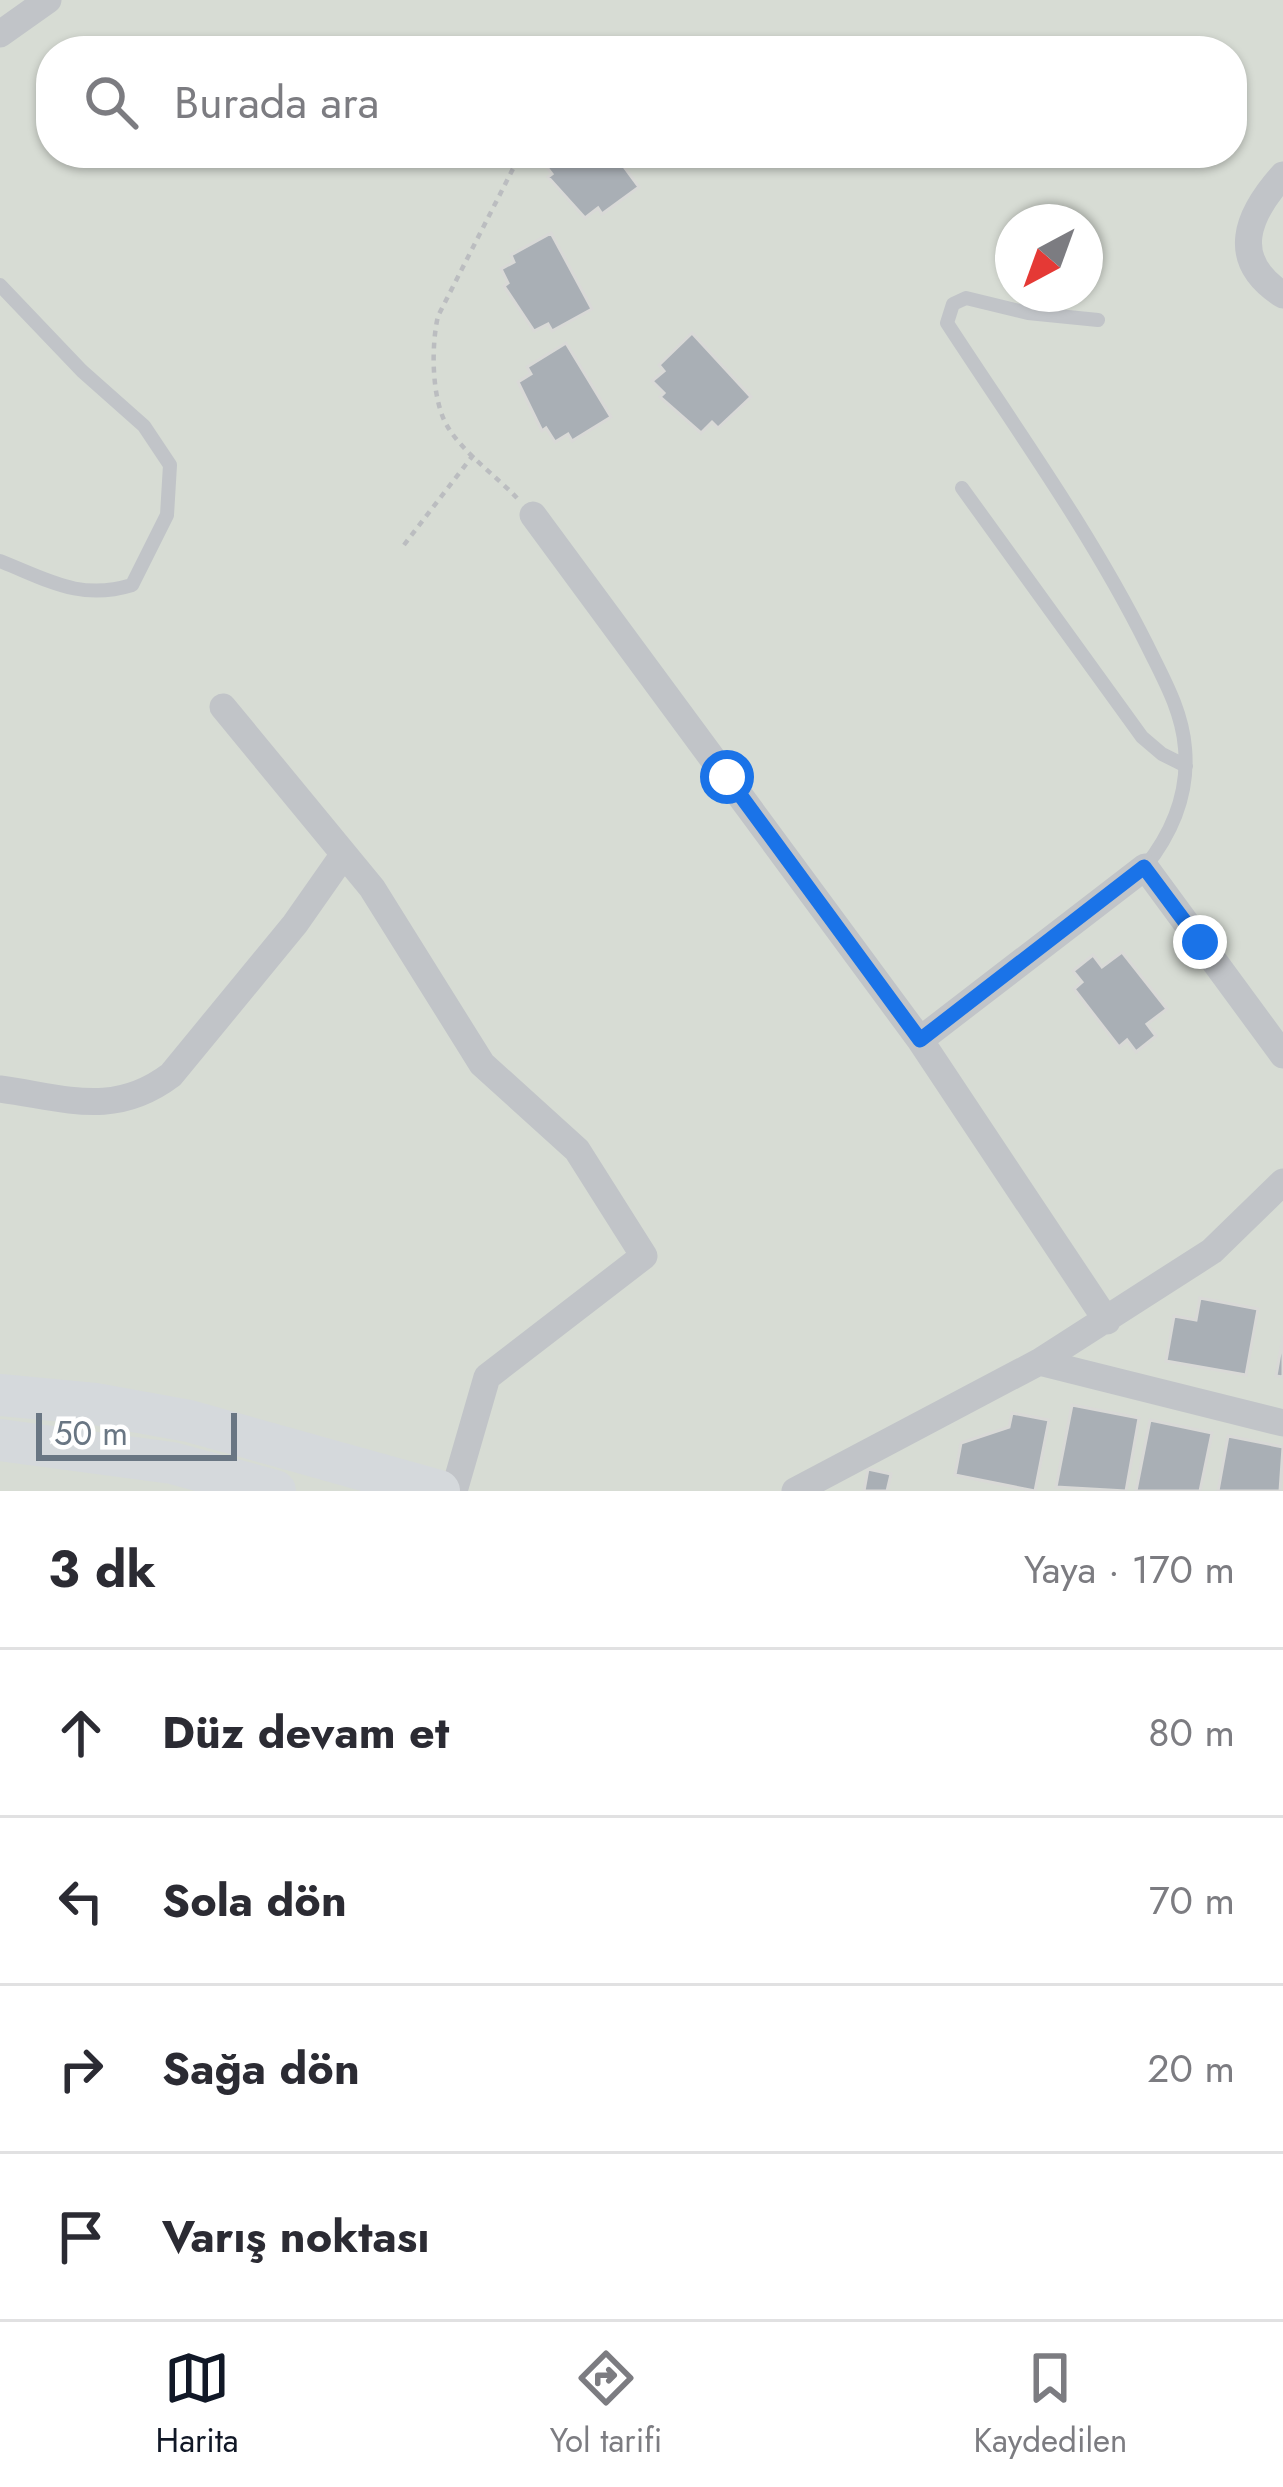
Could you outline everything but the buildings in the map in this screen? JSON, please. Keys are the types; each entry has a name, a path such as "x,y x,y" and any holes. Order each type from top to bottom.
{"main road":[{"path":"0,1395 95,1404 189,1421 439,1491"},
{"path":"0,1440 172,1463 275,1491"}],"street":[{"path":"0,34 48,0"},
{"path":"1283,175 1258,202 1249,238 1255,265 1283,295"},
{"path":"533,515 920,1040 1107,1321"},
{"path":"223,706 372,888 482,1064 577,1150 644,1256 487,1377 454,1491"},
{"path":"0,1089 111,1103 146,1094 171,1075 295,924 344,854"},
{"path":"920,1040 1144,867 1283,1055"},
{"path":"795,1491 1039,1363 1107,1321 1212,1251 1283,1182"},
{"path":"1039,1363 1283,1423"}],"lane":[{"path":"0,285 82,371 143,426 170,465 166,515 133,585 106,593 78,592 0,561"},
{"path":"1098,320 1028,313 966,298 953,304 947,316 947,323 1116,583 1173,699 1186,766 1178,811 1144,867"},
{"path":"962,488 1142,737 1186,766"}],"path":[{"path":"513,168 438,316 433,370 447,428 533,515"},
{"path":"404,544 474,454"}],"shaded area":[{"path":"0,0 1283,0 1283,1491 0,1491"}],"route":[{"path":"727,777 920,1040 1144,867 1200,942"}]}
